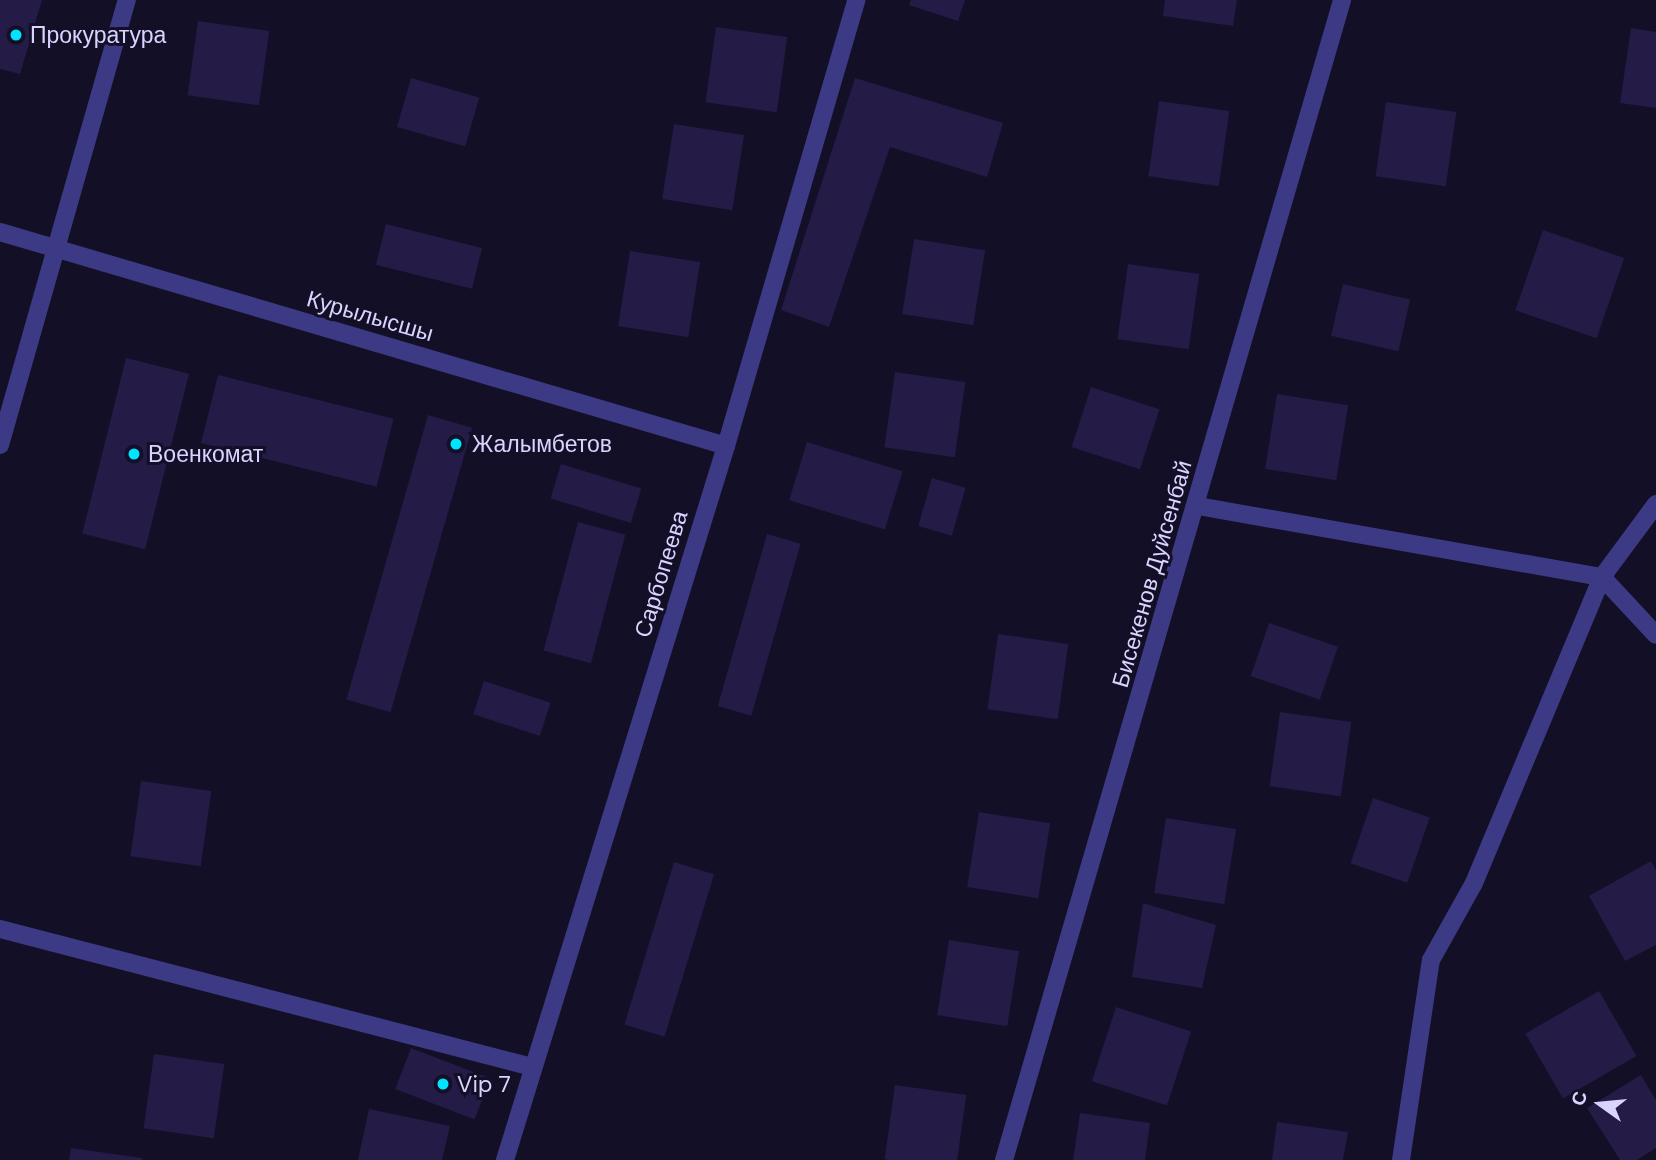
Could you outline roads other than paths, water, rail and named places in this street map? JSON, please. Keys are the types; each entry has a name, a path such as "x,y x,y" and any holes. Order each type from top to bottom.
{"street":[{"path":"0,446 127,0"},
{"name":"Сарбопеева","path":"505,1160 726,446 856,0"},
{"name":"Бисекенов Дуйсенбай","path":"1004,1160 1198,506 1342,0"},
{"name":"Курылысшы","path":"0,232 726,446"},
{"path":"1401,1160 1431,960 1474,883 1602,577 1656,505"},
{"path":"1198,506 1602,577 1656,635"},
{"path":"0,929 532,1067"}],"place":[{"name":"Прокуратура","path":"16,35"},
{"name":"Жалымбетов","path":"456,444"},
{"name":"Военкомат","path":"134,454"},
{"name":"Vip 7","path":"443,1084"}]}
